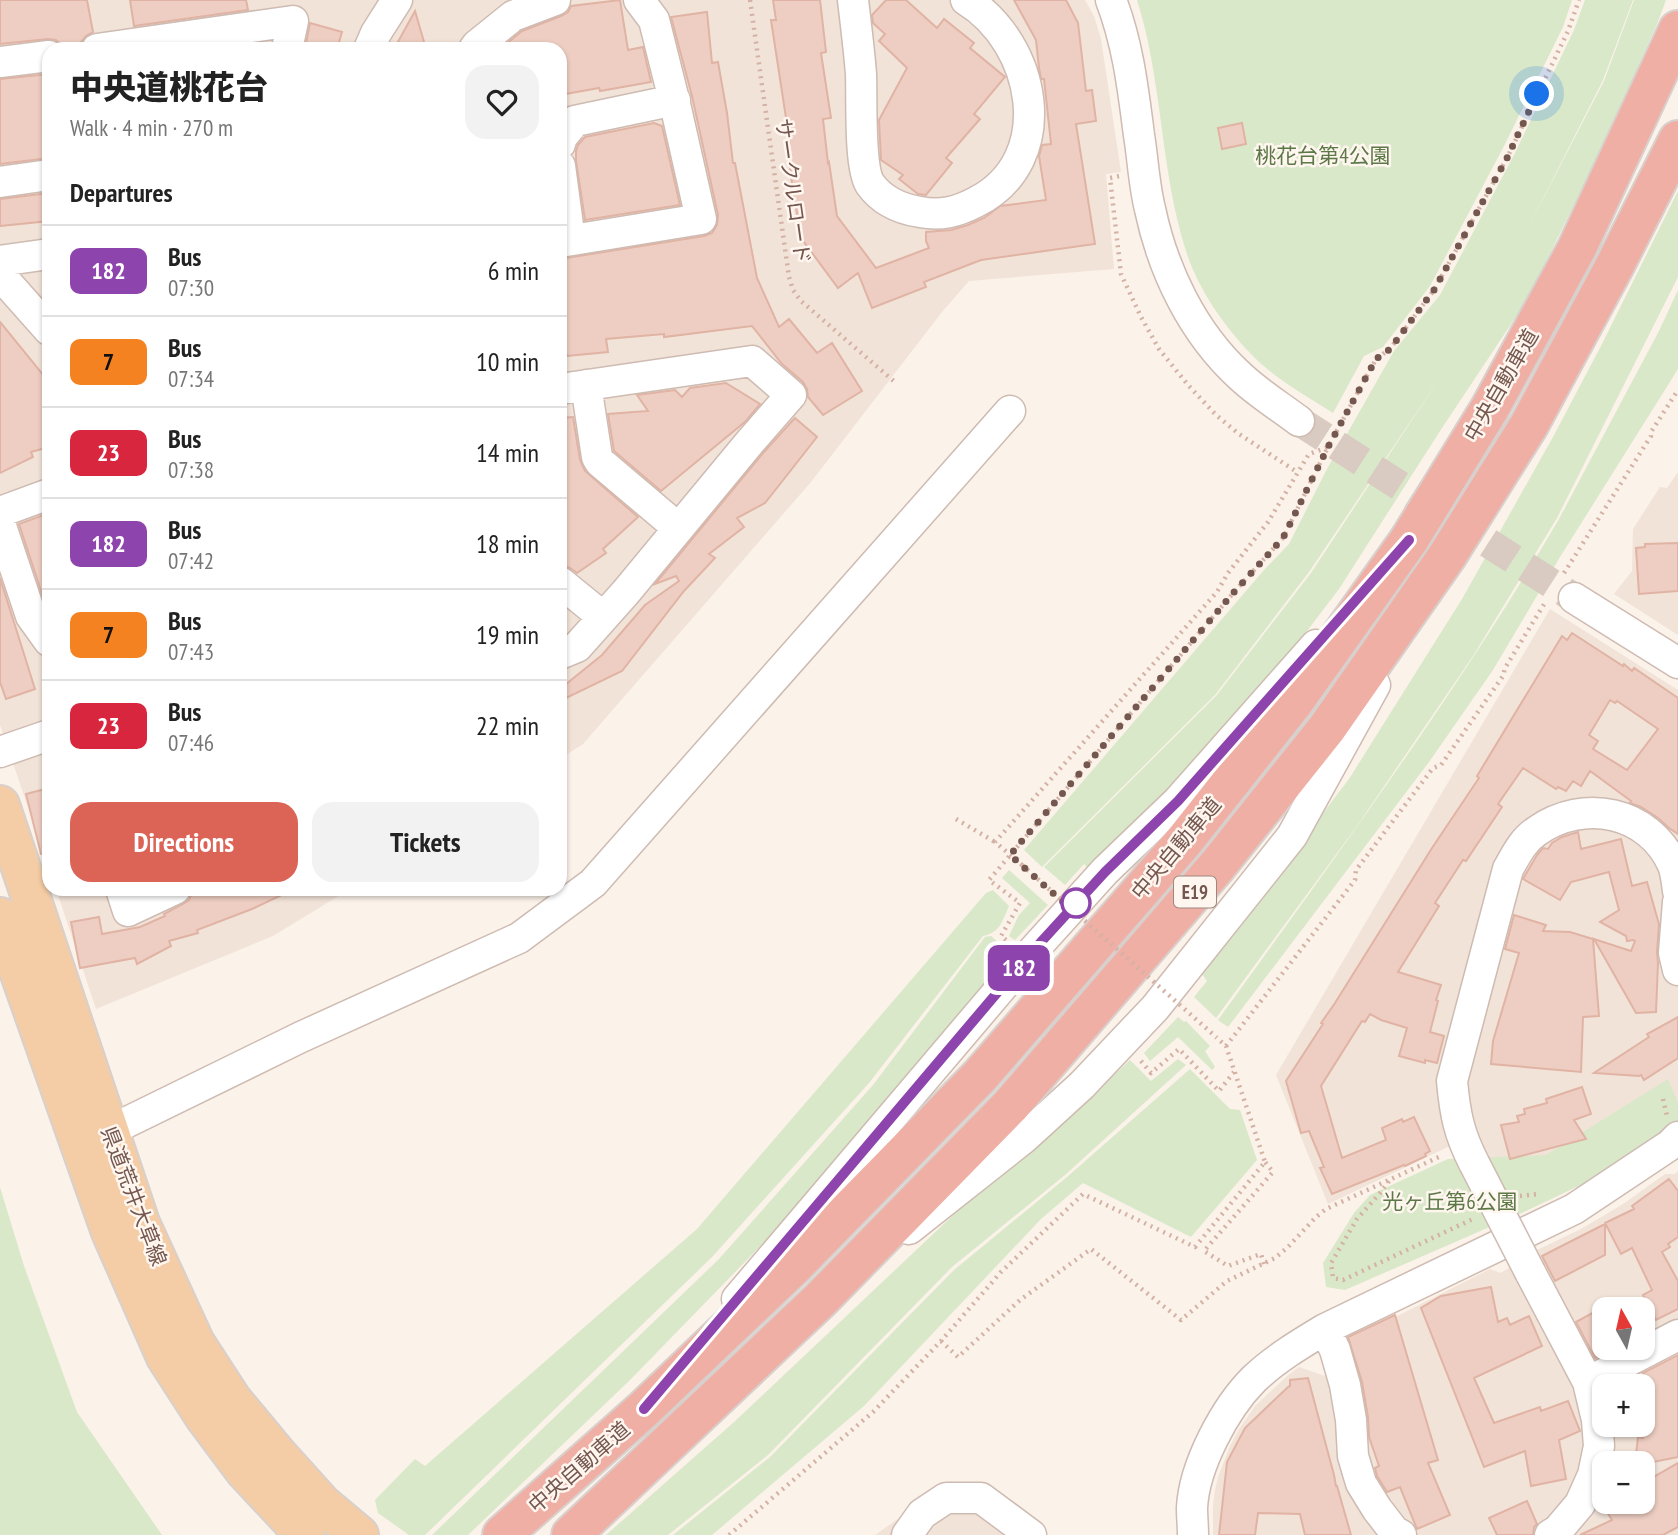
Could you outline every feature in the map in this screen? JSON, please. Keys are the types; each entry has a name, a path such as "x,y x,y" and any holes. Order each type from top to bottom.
{"highway":[{"name":"中央自動車道","path":"502,1535 644,1409 805,1255 970,1086 1185,840 1294,702 1409,540 1490,408 1577,248 1678,30"},
{"name":"中央自動車道","path":"571,1535 821,1299 1010,1106 1217,866 1327,728 1447,556 1529,425 1678,141"}],"main road":[{"name":"県道荒井大草線","path":"0,805 140,1223 195,1343 232,1400 276,1452 322,1504 359,1535"},
{"name":"県道荒井大草線","path":"0,916 111,1232 166,1357 204,1416 245,1471 305,1535"}],"street":[{"path":"372,42 397,0"},
{"path":"480,42 513,16 555,0"},
{"path":"567,241 701,219 654,20 639,0"},
{"path":"853,0 861,74 864,167 870,184 883,198 903,209 935,215 962,209 984,198 1004,180 1020,159 1028,134 1030,105 1025,78 1013,50 997,26 977,6 966,0"},
{"path":"1111,0 1128,53 1149,209 1167,267 1179,293 1206,337 1239,376 1299,421"},
{"path":"148,42 293,22 289,42"},
{"path":"0,62 42,57"},
{"path":"567,131 575,121 675,100"},
{"path":"0,182 42,177"},
{"path":"0,261 42,255"},
{"path":"0,275 42,322"},
{"path":"567,651 577,647 791,395 752,361 573,387 600,462 678,528"},
{"path":"109,1131 301,1037 519,938 593,883 1010,411"},
{"path":"0,512 42,497"},
{"path":"0,523 31,616 42,631"},
{"path":"567,588 603,617"},
{"path":"1562,590 1678,663"},
{"path":"0,752 42,737"},
{"path":"1550,1535 1558,1530 1580,1504 1593,1475 1599,1446 1597,1420 1588,1382 1469,1154 1455,1118 1451,1082 1508,869 1520,848 1535,832 1557,819 1583,814 1606,813 1628,819 1648,832 1663,848 1674,868 1678,891"},
{"path":"123,896 128,911 160,896"},
{"path":"1678,902 1674,953 1678,970"},
{"path":"1194,1535 1192,1506 1200,1469 1230,1407 1255,1379 1291,1350 1325,1329 1574,1209 1675,1146"},
{"path":"1325,1329 1335,1350 1345,1385 1353,1456 1361,1483 1377,1509 1394,1531 1401,1535"},
{"path":"1588,1382 1678,1335"},
{"path":"907,1535 922,1514 946,1498 981,1498 1031,1535"}],"path":[{"name":"サークルロード","path":"750,0 793,290 801,301 896,383"},
{"path":"1009,943 1001,936 1020,903 989,880 1283,538 1376,359 1390,349 1434,290 1507,158 1579,0"},
{"path":"1226,1046 1355,880 1356,870 1433,768 1441,765 1503,676 1504,667 1562,590 1651,432 1678,390"},
{"path":"995,842 1217,592 1228,573 1268,522 1309,454 1328,447"},
{"path":"956,819 995,842 1226,1046 1265,1162 1273,1172 1204,1251 1228,1266 1261,1254 1264,1264"},
{"path":"1059,901 1067,891"},
{"path":"1175,1006 1184,998"},
{"path":"1139,1058 1151,1073 1179,1049 1219,1091 1234,1072"},
{"path":"941,1341 958,1357 1020,1300 1091,1249 1181,1320 1227,1281 1275,1258 1326,1209 1389,1180 1469,1154"},
{"path":"729,1535 873,1412 941,1341 1000,1272 1083,1194 1195,1247 1265,1162"},
{"path":"1331,1263 1357,1219 1389,1180"}],"shaded area":[{"path":"0,0 1085,0 1094,16 1101,39 1121,172 1106,174 1114,269 969,281 811,482 583,744 567,754 567,42 42,42 42,848 0,725"},
{"path":"1678,472 1678,635 1614,594 1632,571 1633,529 1660,487 1667,488"},
{"path":"1550,609 1678,690 1678,1116 1551,1185 1452,1145 1328,1204 1276,1075"},
{"path":"58,896 339,896 273,936 96,1009"},
{"path":"1678,1171 1678,1535 1213,1535 1215,1490 1230,1446 1255,1406 1287,1376 1299,1367 1331,1378 1348,1350 1350,1340 1490,1269 1501,1273 1535,1251 1581,1229 1623,1204 1665,1174 1675,1174"},
{"path":"912,1509 975,1512 1008,1535 875,1535"}],"green space":[{"name":"桃花台第4公園","path":"1137,0 1572,0 1563,27 1503,148 1430,286 1383,347 1364,356 1333,413 1260,363 1222,319 1197,279 1177,220 1152,62"},
{"path":"1585,0 1633,0 1603,80 1526,232 1604,81 1634,0 1666,0 1605,142 1527,300 1339,589 1275,673 1235,720 1089,869 1084,864 1065,885 1044,867 1216,696 1311,573 1441,376 1309,572 1215,695 1042,867 1024,850 1289,544 1327,469 1394,351 1440,295 1515,153 1574,30"},
{"path":"1678,191 1678,277 1557,518 1473,656 1357,826 1216,1018 1194,997 1207,981 1202,974 1251,913 1349,779 1462,599 1553,437"},
{"path":"1678,290 1678,369 1493,670 1429,762 1228,1027 1218,1020 1437,711 1520,584 1559,519"},
{"path":"1009,870 1048,905 1015,940 1009,936 1019,915 1030,903 1002,878"},
{"path":"993,890 1009,906 1000,925 994,932 983,936 869,1083 712,1257 425,1535 409,1535 378,1513 375,1500 415,1459 425,1466 697,1229 986,893"},
{"path":"991,936 1011,954 779,1227 629,1381 468,1535 432,1535 719,1259 873,1085 985,937"},
{"path":"1178,1017 1186,1021 1210,1046 1205,1051 1215,1067 1212,1070 1178,1037 1150,1061 1144,1053"},
{"path":"1178,1059 1186,1065 1065,1175 952,1267 768,1455 668,1535 606,1535 733,1423 965,1204 1055,1129 1130,1060 1151,1081"},
{"path":"1190,1069 1230,1109 1240,1110 1257,1160 1191,1237 1083,1183 1041,1219 864,1406 712,1535 673,1535 770,1457 954,1270 1067,1177"},
{"name":"光ヶ丘第6公園","path":"1668,1079 1678,1103 1678,1124 1635,1159 1524,1212 1345,1290 1326,1287 1323,1263 1354,1213 1370,1195 1448,1159 1546,1155"},
{"path":"0,1187 24,1266 77,1412 162,1535 0,1535"}],"building":[{"path":"0,0 87,0 93,32 81,42 48,39 0,44"},
{"path":"130,0 246,0 248,10 134,26"},
{"path":"620,0 628,50 643,47 651,82 567,94 567,42 509,42 522,31 568,12 571,6"},
{"path":"773,0 820,0 826,52 821,53 831,118 823,119 837,216 876,268 929,248 926,232 951,230 968,225 984,218 1000,206 1046,200 1039,156 1042,145 1051,144 1044,79 1041,79 1036,40 1014,0 1066,0 1078,23 1086,91 1092,90 1096,121 1076,124 1095,244 981,260 924,282 926,287 872,308 858,273 838,288 801,238 771,20 776,20"},
{"path":"886,0 906,0 937,28 944,19 974,43 970,48 1005,77 974,114 980,119 946,158 952,163 926,195 918,194 899,179 903,175 881,160 879,120 907,68 879,41 885,34 873,23 872,15"},
{"path":"415,11 424,42 398,42"},
{"path":"707,12 712,63 718,62 733,163 757,278 779,327 789,319 817,353 832,343 862,391 823,415 808,397 803,382 782,364 752,326 664,337 664,334 606,339 608,352 567,356 567,258 704,236 712,233 717,225 718,215 692,96 671,17"},
{"path":"310,23 342,32 339,42 306,42"},
{"path":"42,75 42,159 0,164 0,79"},
{"path":"654,123 662,126 680,205 585,220 576,161 578,145 585,137"},
{"path":"1242,123 1246,144 1222,149 1218,128"},
{"path":"42,194 42,222 0,226 0,199"},
{"path":"0,322 42,373 42,449 31,452 33,457 0,473"},
{"path":"726,383 760,404 746,421 661,491 614,451 608,414 648,411 637,395 675,390 682,397 690,388"},
{"path":"567,417 573,417 580,460 585,471 638,517 603,549 606,553 577,573 567,567"},
{"path":"795,418 817,437 765,503 737,518 744,527 709,554 715,558 684,591 622,671 567,698 567,683 602,655 645,605 679,581 676,576 655,584"},
{"path":"42,516 42,594 19,524"},
{"path":"1678,543 1678,591 1639,594 1636,548 1645,547 1645,544"},
{"path":"0,578 35,689 6,699 0,682"},
{"path":"1572,633 1623,666 1624,664 1632,671 1634,668 1678,698 1678,834 1641,807 1630,803 1631,801 1590,771 1581,786 1573,781 1566,791 1558,787 1556,789 1523,768 1498,804 1502,807 1435,903 1439,906 1398,972 1441,985 1430,1032 1444,1036 1437,1063 1425,1060 1425,1063 1399,1056 1407,1028 1370,1014 1365,1022 1362,1021 1321,1086 1342,1158 1386,1140 1382,1128 1414,1117 1430,1151 1426,1156 1405,1166 1332,1194 1320,1168 1324,1167 1309,1131 1301,1133 1286,1081 1479,778 1477,776 1562,636 1567,640","holes":["1610,700 1615,703 1617,701 1658,729 1627,770 1593,749 1598,741 1589,735"]},
{"path":"42,790 42,854 41,854 26,794"},
{"path":"1578,832 1581,849 1621,839 1632,886 1647,882 1659,924 1656,1012 1636,1013 1594,939 1631,951 1635,941 1627,941 1626,936 1600,922 1619,910 1609,872 1571,882 1560,900 1523,879 1543,848 1548,849 1562,837"},
{"path":"191,896 279,896 197,930 198,933 169,941 171,946 137,964 135,958 80,968 71,922 99,917 102,934 140,927 165,916 164,914 189,900"},
{"path":"1514,915 1546,925 1543,931 1570,932 1593,939 1599,1016 1583,1017 1581,1072 1491,1064 1493,1041 1519,953 1505,949"},
{"path":"1678,1017 1678,1058 1644,1080 1641,1075 1594,1073 1649,1037 1647,1034"},
{"path":"1582,1087 1591,1114 1574,1120 1586,1139 1510,1159 1501,1125 1519,1122 1517,1116 1525,1114 1524,1109 1547,1103 1546,1099"},
{"path":"1669,1179 1678,1191 1678,1237 1662,1252 1678,1281 1678,1309 1656,1320 1656,1297 1643,1295 1652,1290 1632,1248 1621,1254 1605,1223 1634,1209 1632,1206"},
{"path":"1605,1224 1605,1255 1555,1281 1542,1256"},
{"path":"1491,1287 1498,1322 1507,1318 1510,1325 1529,1316 1542,1346 1474,1378 1494,1423 1540,1407 1541,1411 1568,1401 1580,1431 1559,1440 1566,1479 1531,1486 1525,1451 1484,1467 1421,1308 1441,1296"},
{"path":"1592,1313 1592,1352 1576,1322"},
{"path":"1395,1315 1438,1460 1428,1463 1450,1515 1417,1529 1400,1487 1387,1492 1377,1476 1375,1468 1379,1466 1369,1437 1362,1382 1348,1337"},
{"path":"1678,1355 1678,1457 1655,1462 1655,1451 1636,1451 1638,1437 1655,1437 1655,1374 1643,1373"},
{"path":"1308,1378 1351,1535 1305,1535 1300,1514 1258,1513 1255,1535 1219,1535 1227,1462 1245,1428 1290,1386 1290,1380"},
{"path":"1678,1463 1678,1527 1663,1535 1580,1535 1612,1520 1608,1514 1655,1514 1655,1476"},
{"path":"1527,1501 1537,1524 1533,1535 1497,1535 1489,1518"}],"tunnel":[{"path":"1299,421 1574,598"}],"bus line":[{"name":"182","path":"644,1409 1030,954 1105,872 1178,801 1409,540"}],"route":[{"path":"1076,903 1080,917 1010,855 1283,538 1376,359 1390,349 1434,290 1507,158 1537,94"}]}
